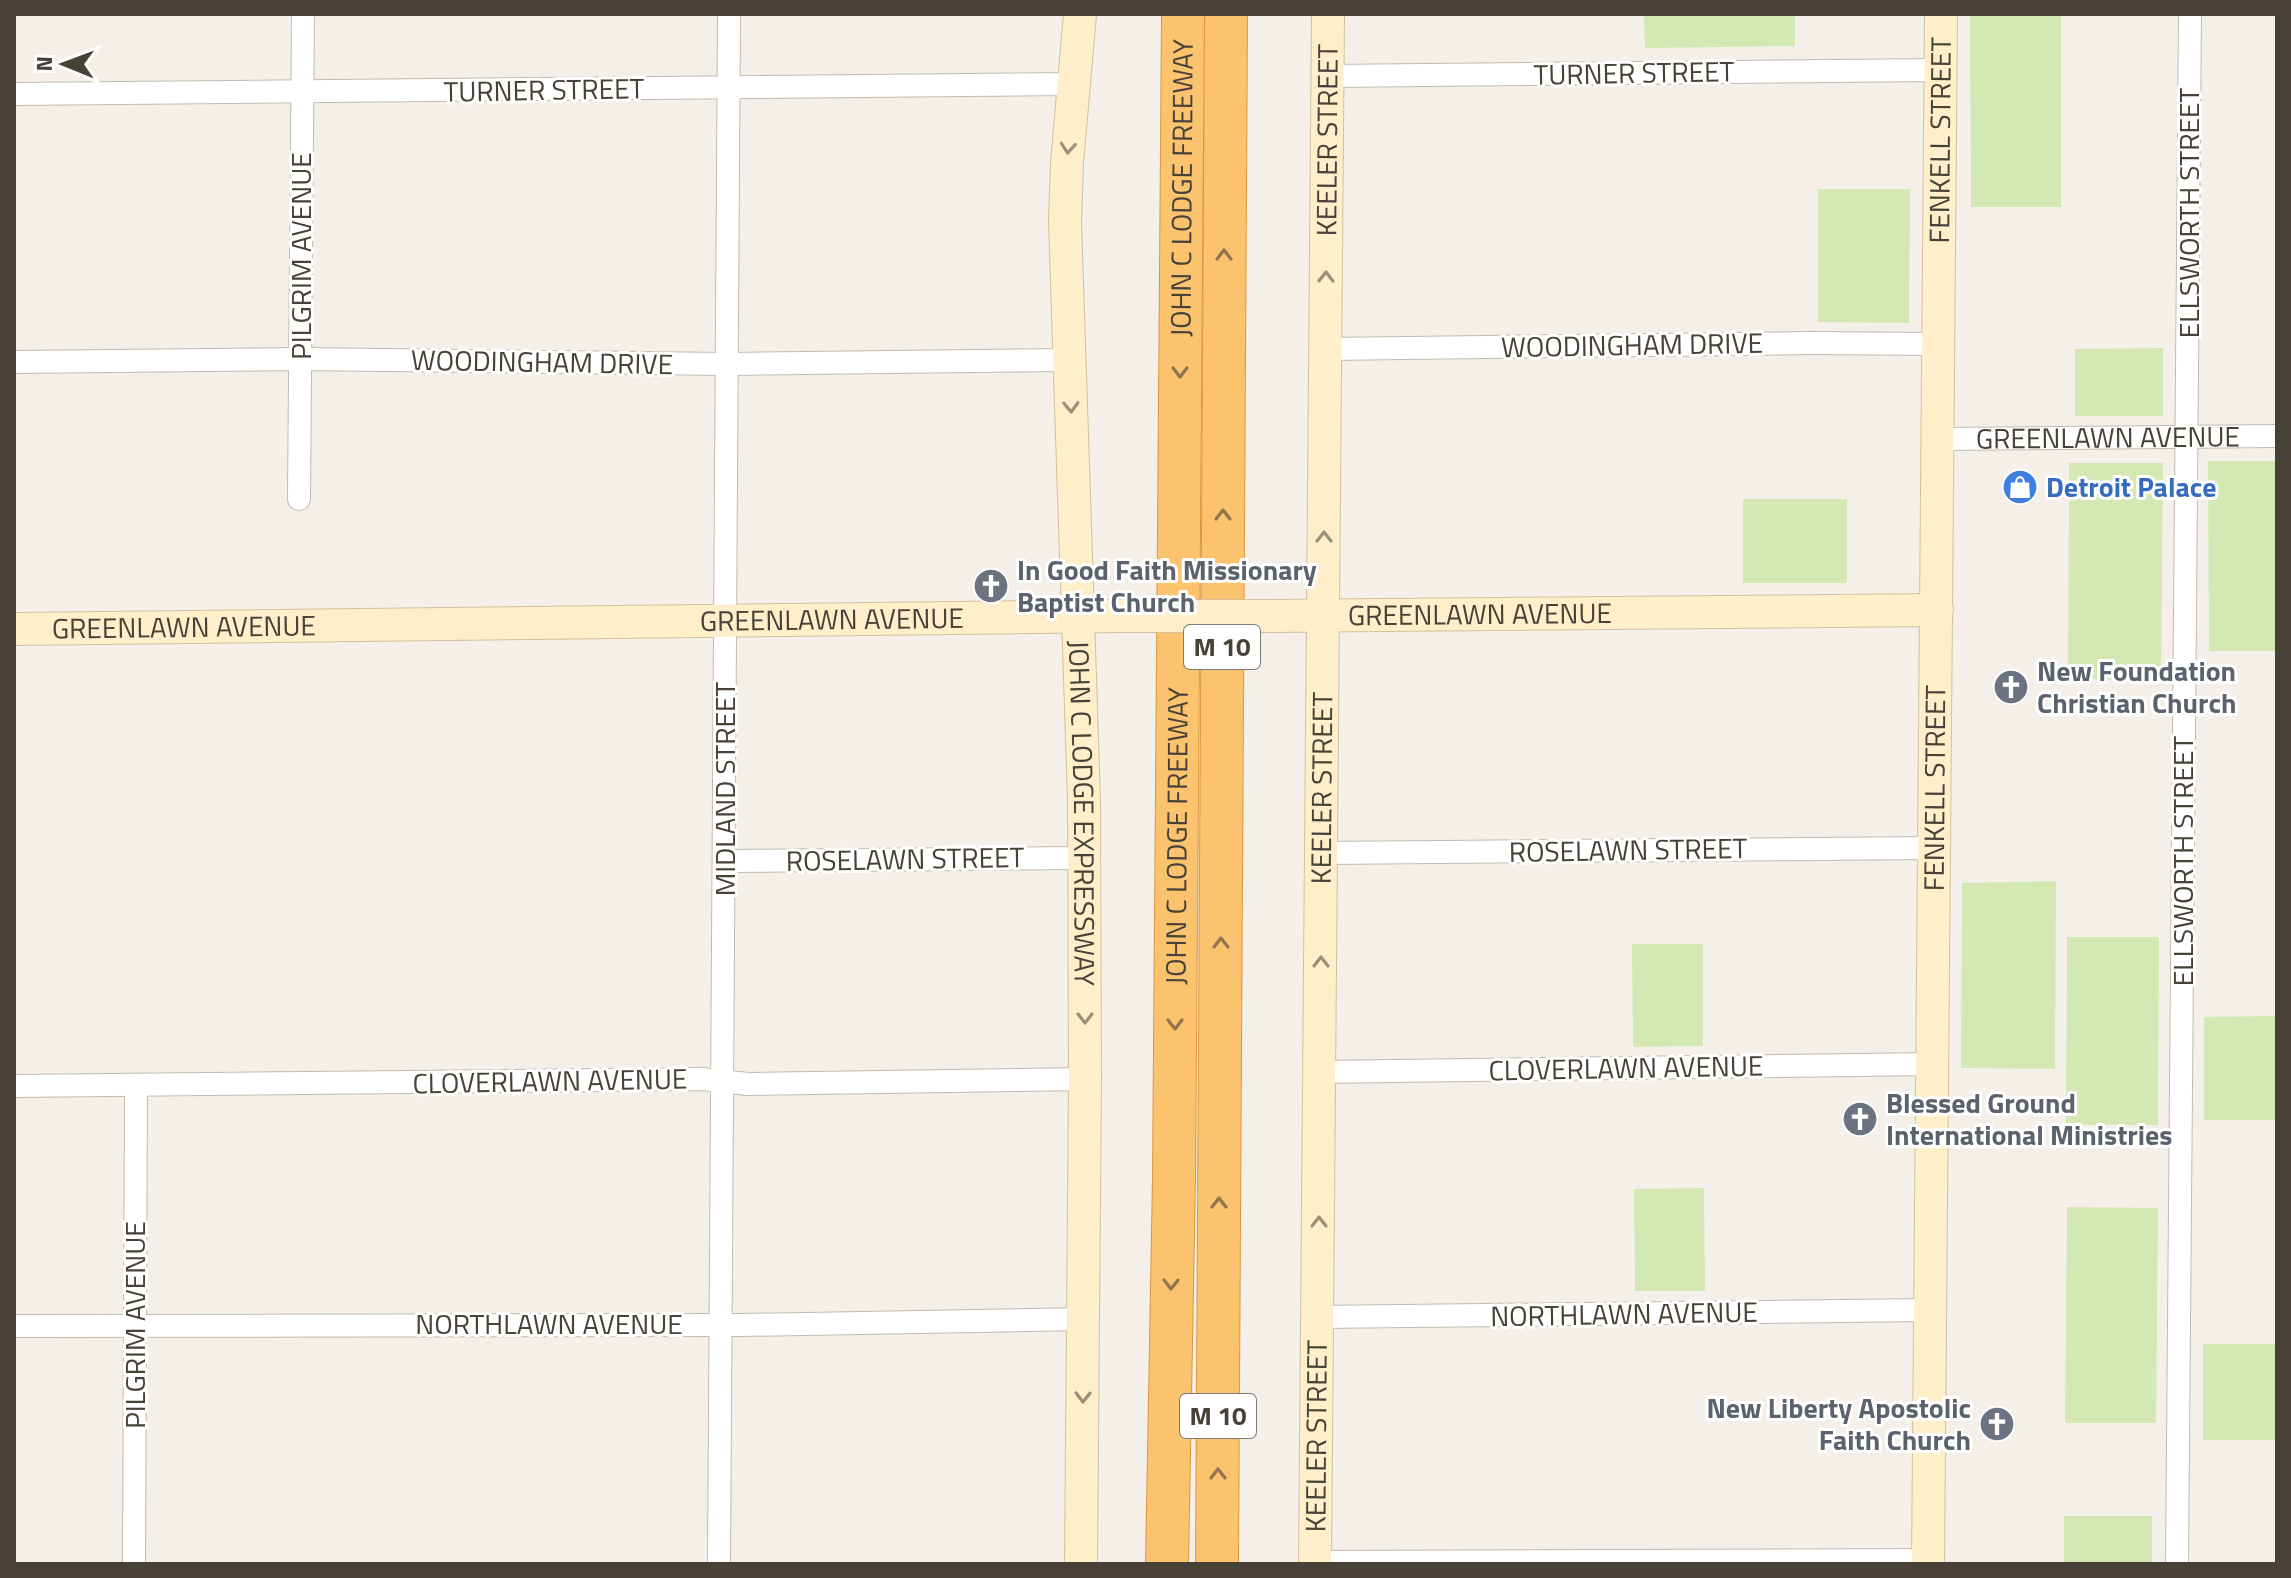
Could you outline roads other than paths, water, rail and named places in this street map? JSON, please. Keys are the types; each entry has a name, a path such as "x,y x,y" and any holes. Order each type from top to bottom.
{"highway":[{"name":"JOHN C LODGE FREEWAY","path":"1167,1564 1174,1162 1183,14"},
{"name":"JOHN C LODGE FREEWAY","path":"1217,1560 1226,14"}],"street":[{"name":"PILGRIM AVENUE","path":"299,499 303,14"},
{"name":"MIDLAND STREET","path":"719,1564 729,14"},
{"name":"JOHN C LODGE EXPRESSWAY","path":"1080,14 1065,222 1084,858 1081,1564"},
{"name":"KEELER STREET","path":"1315,1563 1328,14"},
{"name":"FENKELL STREET","path":"1928,1562 1941,14"},
{"name":"ELLSWORTH STREET","path":"2177,1564 2190,14"},
{"name":"TURNER STREET","path":"1328,76 1940,70"},
{"name":"TURNER STREET","path":"14,94 1074,84"},
{"name":"WOODINGHAM DRIVE","path":"1325,349 1938,344"},
{"name":"WOODINGHAM DRIVE","path":"14,362 301,359 728,364 1069,360"},
{"name":"GREENLAWN AVENUE","path":"1938,439 2277,436"},
{"name":"GREENLAWN AVENUE","path":"14,629 1937,610"},
{"name":"ROSELAWN STREET","path":"1322,853 1935,848"},
{"name":"ROSELAWN STREET","path":"725,861 1084,858"},
{"name":"CLOVERLAWN AVENUE","path":"1320,1072 1933,1064"},
{"name":"CLOVERLAWN AVENUE","path":"14,1086 702,1079 748,1084 1085,1079"},
{"name":"PILGRIM AVENUE","path":"134,1564 136,1085"},
{"name":"NORTHLAWN AVENUE","path":"1318,1317 1931,1310"},
{"name":"NORTHLAWN AVENUE","path":"14,1326 721,1325 1084,1319"},
{"path":"1315,1563 1928,1562"}],"place":[{"name":"Detroit Palace","path":"2020,487"},
{"name":"In Good Faith Missionary Baptist Church","path":"991,586"},
{"name":"New Foundation Christian Church","path":"2011,687"},
{"name":"Blessed Ground International Ministries","path":"1860,1119"},
{"name":"New Liberty Apostolic Faith Church","path":"1997,1424"}]}
